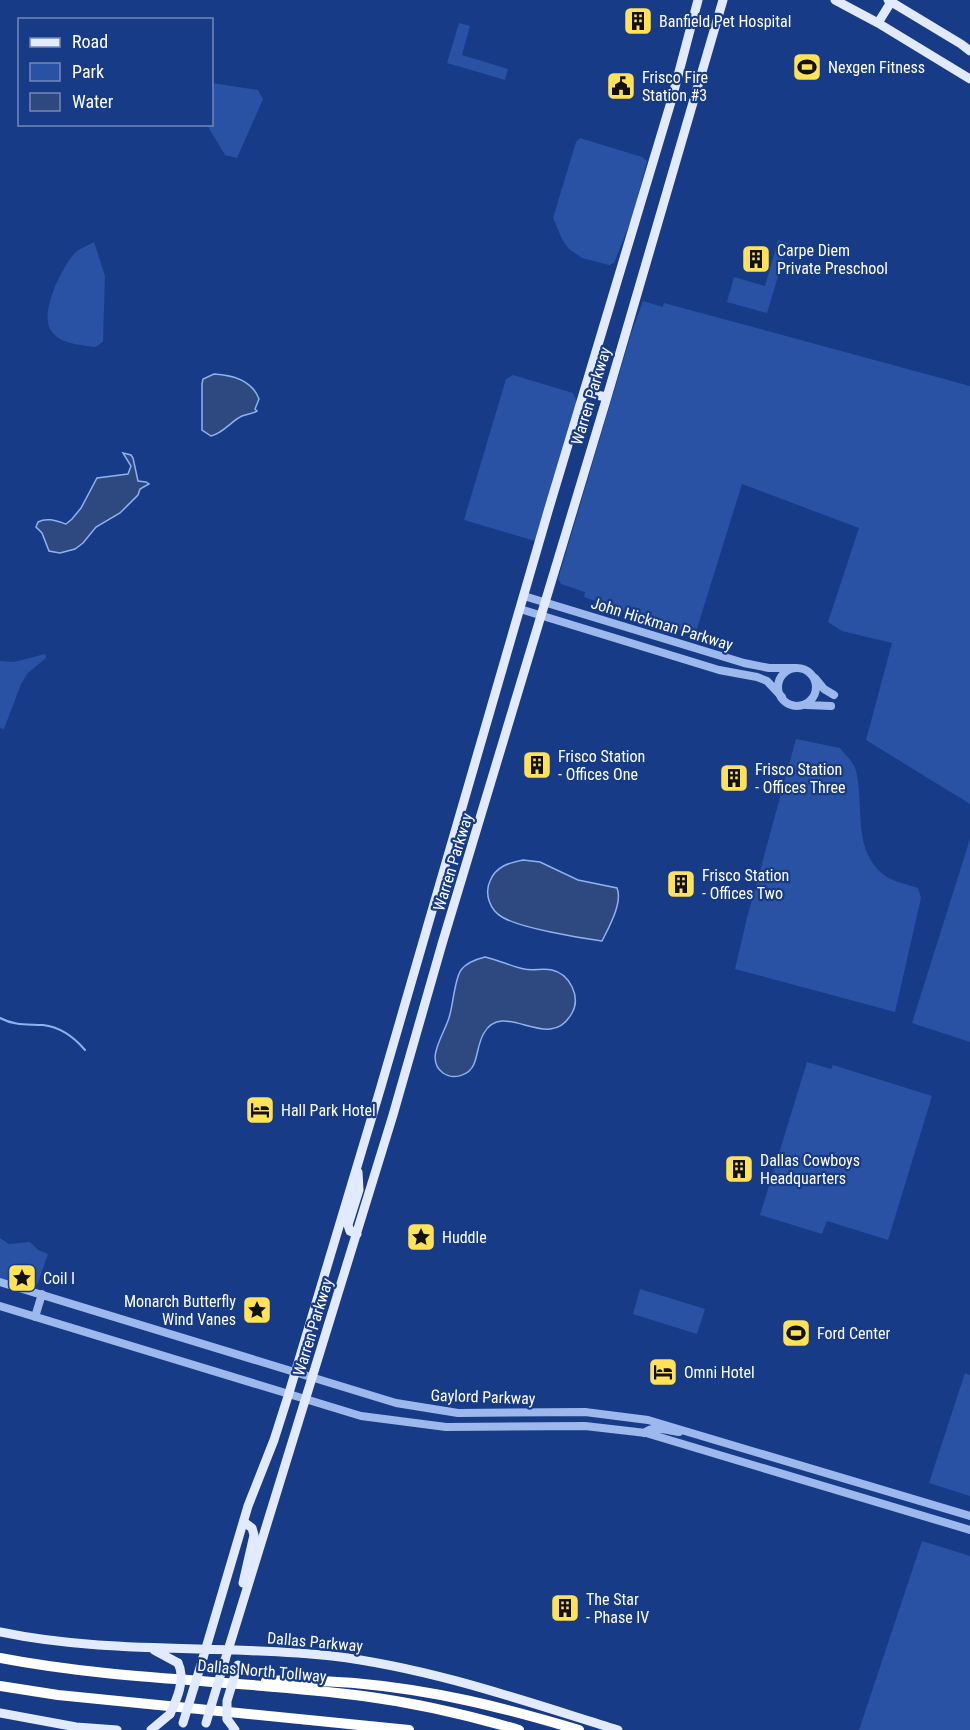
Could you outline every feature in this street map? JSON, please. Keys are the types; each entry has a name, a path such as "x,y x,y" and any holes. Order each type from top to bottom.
{"highway":[{"name":"Dallas North Tollway","path":"0,1658 66,1668 362,1696 465,1715 519,1730"},
{"path":"240,1684 290,1679 385,1686 473,1700 579,1730"},
{"path":"0,1686 58,1695 409,1730"},
{"path":"350,1723 367,1730"}],"main road":[{"name":"Warren Parkway","path":"182,1726 243,1522 296,1372 671,102 698,0"},
{"name":"Warren Parkway","path":"205,1727 357,1234 723,0"},
{"path":"835,0 878,23 970,79"},
{"path":"878,23 889,1 970,51"},
{"path":"671,102 690,109"},
{"path":"584,393 607,397"},
{"path":"357,1166 359,1190 348,1226 350,1231 357,1234"},
{"path":"243,1522 252,1528 254,1535 244,1577 243,1600"},
{"name":"Dallas Parkway","path":"0,1632 34,1640 204,1654 227,1655 254,1651 332,1656 426,1672 618,1730"},
{"path":"147,1648 163,1653 178,1664 181,1670 181,1680 170,1714 151,1730"},
{"path":"235,1730 227,1719 227,1701 238,1665 254,1651"},
{"path":"0,1713 76,1727 117,1730"}],"street":[{"name":"John Hickman Parkway","path":"524,596 756,666 795,668"},
{"name":"John Hickman Parkway","path":"520,609 707,666 757,677 766,681 782,697"},
{"path":"707,666 711,653"},
{"path":"831,706 790,704 782,697 779,686 781,677 787,671 795,668 805,669 824,689 834,695"},
{"path":"801,705 810,701 815,693 816,684 812,675"},
{"name":"Gaylord Parkway","path":"0,1282 411,1407 467,1413 601,1413 640,1418 681,1428 970,1516"},
{"path":"35,1317 42,1294"},
{"name":"Gaylord Parkway","path":"0,1306 347,1412 432,1426 467,1428 586,1426 644,1433 970,1530"},
{"path":"467,1413 467,1428"},
{"path":"644,1433 651,1428 676,1432 680,1432 681,1428"},
{"path":"738,1460 742,1447"}],"green space":[{"path":"459,23 470,26 462,55 508,69 505,80 447,63"},
{"path":"213,83 258,90 263,99 237,158 225,155 208,126 213,126"},
{"path":"580,138 642,157 647,161 633,215 614,263 609,265 582,258 569,249 553,218 576,142"},
{"path":"778,240 788,243 767,313 727,302 734,277 765,286"},
{"path":"94,242 105,276 103,342 95,347 61,339 52,332 48,324 49,304 53,292 69,261 74,254"},
{"path":"643,301 663,307 664,303 970,386 970,804 866,740 892,643 842,631 828,622 859,528 742,484 695,635 584,597 585,592 561,584 558,579 631,334"},
{"path":"513,375 573,393 577,402 535,541 464,520 506,379"},
{"path":"45,654 46,658 28,673 21,684 4,729 0,728 0,661 14,662"},
{"path":"796,739 840,748 856,771 861,828 868,855 887,877 918,888 921,898 895,1012 735,969"},
{"path":"970,839 970,1042 912,1023"},
{"path":"807,1062 831,1069 833,1065 932,1096 888,1240 827,1221 822,1234 760,1215"},
{"path":"0,1238 9,1244 30,1242 38,1250 48,1254 35,1287 0,1278"},
{"path":"640,1289 705,1309 697,1334 633,1314"},
{"path":"965,1373 970,1375 970,1496 929,1483"},
{"path":"922,1541 970,1556 970,1730 859,1730"}],"water":[{"path":"214,374 241,380 252,387 259,399 255,409 257,411 242,416 211,436 202,430 202,384 203,379"},
{"path":"123,453 133,458 138,481 149,484 140,489 138,495 120,513 96,527 75,549 60,553 49,551 42,533 36,527 38,522 48,520 66,524 81,508 97,478 128,474 131,466"},
{"path":"523,860 540,862 578,880 617,888 617,907 602,941 536,929 502,917 494,910 488,896 490,881 499,869"},
{"path":"485,957 524,969 549,969 558,972 569,981 572,987 574,1007 572,1013 562,1024 551,1029 539,1029 515,1022 503,1021 493,1024 482,1037 472,1068 460,1076 447,1075 437,1067 435,1060 451,1010 457,979 466,965"}],"waterway":[{"path":"0,1018 5,1021 43,1025 61,1030 85,1050"}],"place":[{"name":"Banfield Pet Hospital","path":"638,21"},
{"name":"Nexgen Fitness","path":"807,67"},
{"name":"Frisco Fire Station #3","path":"621,86"},
{"name":"Carpe Diem Private Preschool","path":"756,259"},
{"name":"Frisco Station - Offices One","path":"537,765"},
{"name":"Frisco Station - Offices Three","path":"734,778"},
{"name":"Frisco Station - Offices Two","path":"681,884"},
{"name":"Hall Park Hotel","path":"260,1110"},
{"name":"Dallas Cowboys Headquarters","path":"739,1169"},
{"name":"Huddle","path":"421,1237"},
{"name":"Coil I","path":"22,1278"},
{"name":"Monarch Butterfly Wind Vanes","path":"257,1310"},
{"name":"Ford Center","path":"796,1333"},
{"name":"Omni Hotel","path":"663,1372"},
{"name":"The Star - Phase IV","path":"565,1608"}]}
